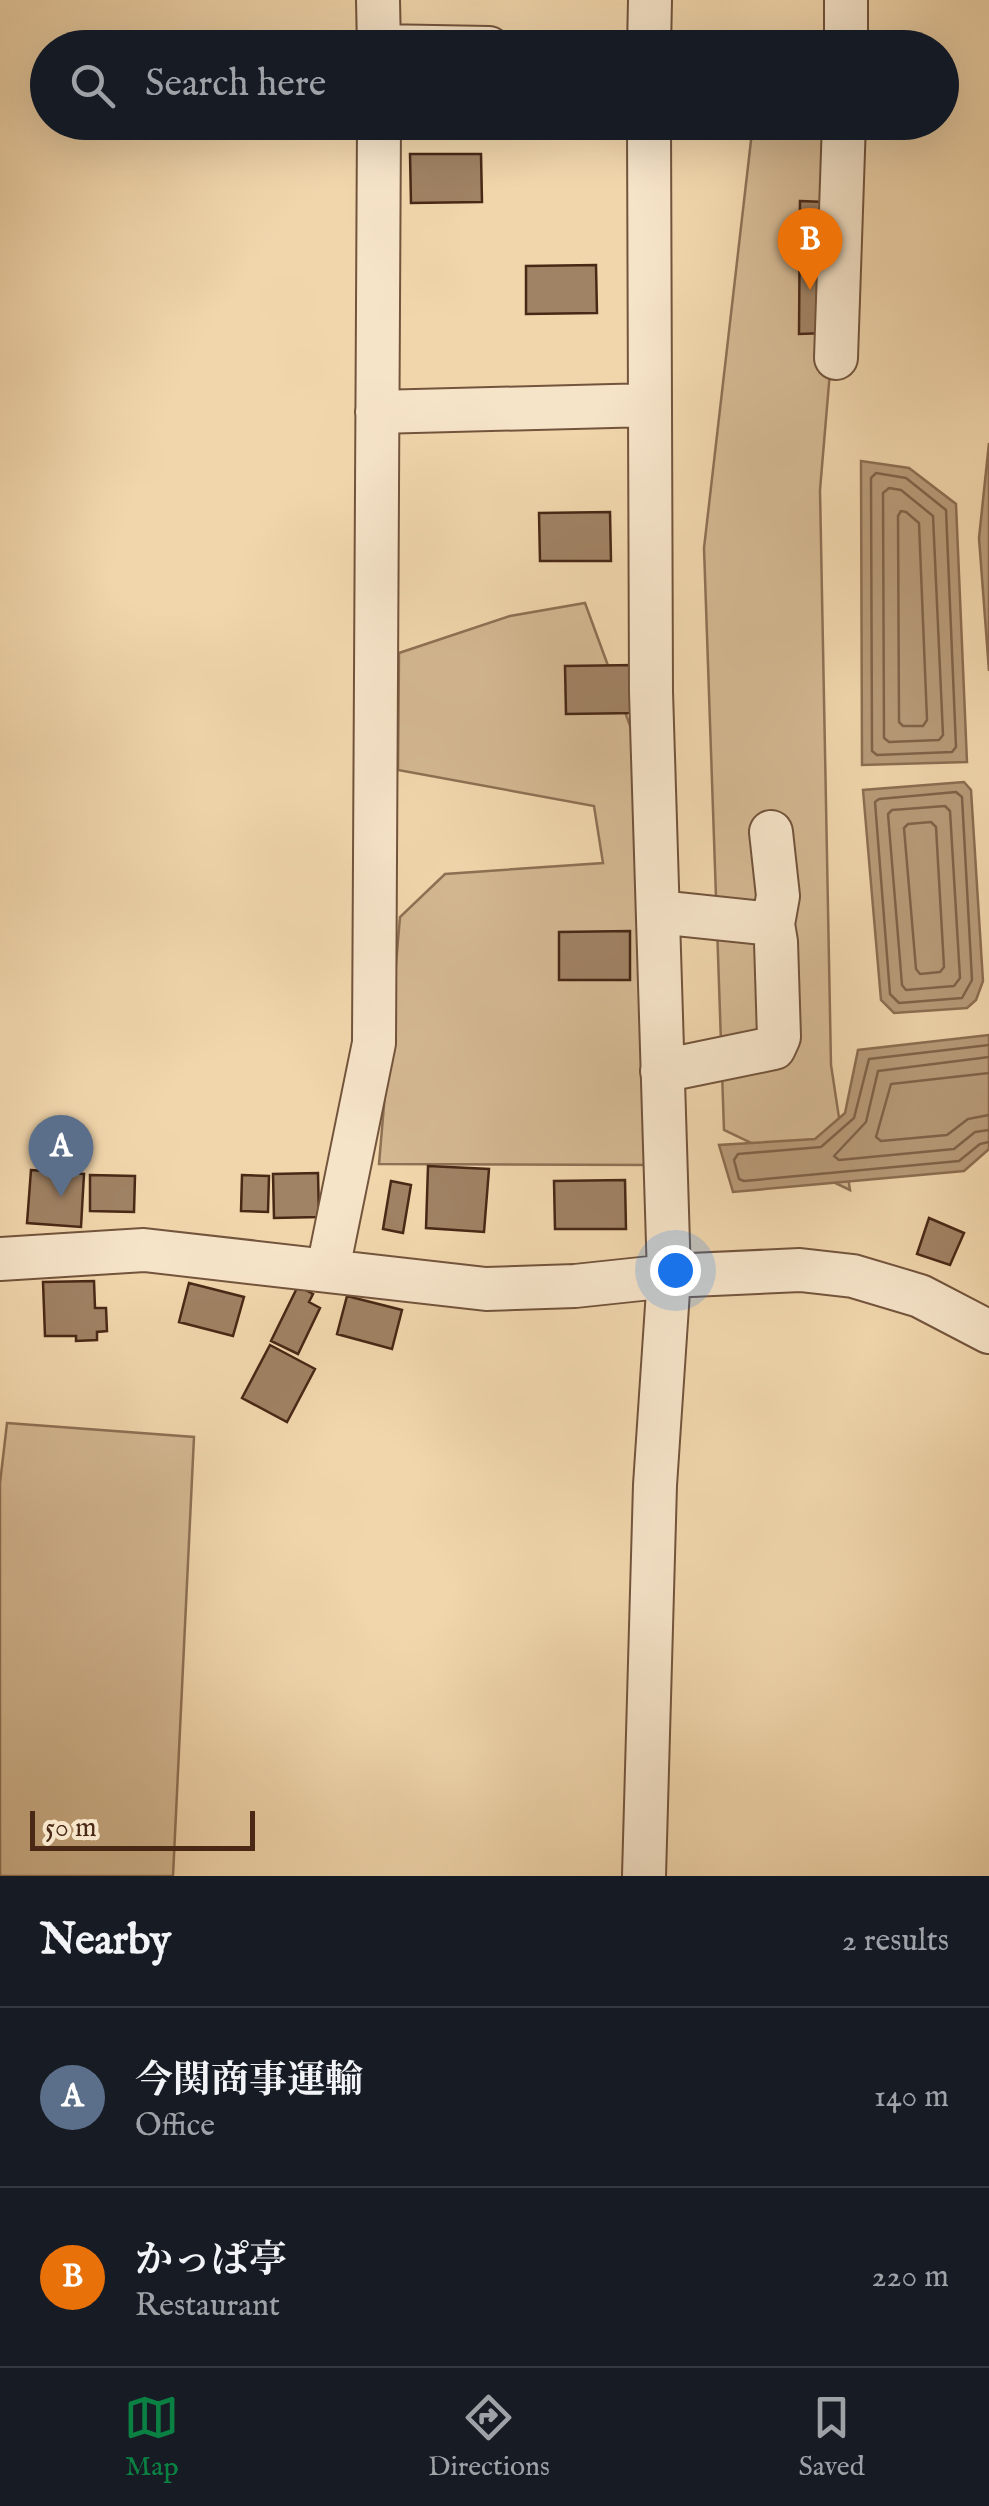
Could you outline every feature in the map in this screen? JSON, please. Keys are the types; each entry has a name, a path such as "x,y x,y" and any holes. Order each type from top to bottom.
{"street":[{"path":"378,0 378,30"},
{"path":"649,30 650,0"},
{"path":"846,0 846,30"},
{"path":"328,1269 374,1043 378,140"},
{"path":"644,1876 655,1485 668,1276 651,692 650,140"},
{"path":"836,358 843,140"},
{"path":"377,412 650,405"},
{"path":"662,1071 774,1048 779,1037 773,924 778,896 771,832"},
{"path":"658,912 773,924"},
{"path":"0,1259 144,1250 486,1290 800,1270 853,1276 920,1296 989,1332"}],"shaded area":[{"path":"751,140 850,140 820,490 831,1065 850,1190 724,1130 704,548"},
{"path":"585,603 639,750 651,1165 379,1164 400,917 445,874 603,863 594,806 398,770 399,653 510,616"},
{"path":"7,1423 194,1437 173,1876 0,1876 0,1483"}],"water":[{"path":"989,443 989,671 979,538"},
{"path":"861,461 909,468 956,504 967,762 862,765"},
{"path":"964,782 971,790 983,981 976,1000 967,1008 894,1013 881,1000 863,790"},
{"path":"989,1035 989,1149 964,1171 733,1192 719,1145 815,1139 845,1113 858,1050"}],"building":[{"path":"410,154 481,154 482,202 411,203"},
{"path":"800,201 825,202 827,333 799,334"},
{"path":"596,265 597,313 526,314 526,266"},
{"path":"610,512 611,561 540,561 539,513"},
{"path":"635,665 636,713 566,714 565,666"},
{"path":"630,931 630,980 559,980 559,932"},
{"path":"428,1166 489,1169 484,1232 426,1228"},
{"path":"31,1170 84,1174 81,1227 27,1223"},
{"path":"318,1173 319,1217 274,1218 273,1174"},
{"path":"90,1175 135,1176 134,1212 90,1211"},
{"path":"242,1175 269,1176 268,1212 241,1211"},
{"path":"625,1180 626,1229 555,1229 554,1181"},
{"path":"391,1181 411,1185 403,1233 383,1229"},
{"path":"929,1218 964,1233 950,1265 917,1254"},
{"path":"94,1281 95,1308 106,1308 107,1331 97,1332 97,1340 45,1336 43,1282"},
{"path":"189,1283 244,1297 233,1336 179,1322"},
{"path":"298,1286 313,1294 309,1302 320,1308 298,1354 271,1341"},
{"path":"347,1296 402,1310 392,1349 337,1334"},
{"path":"270,1345 315,1369 287,1422 242,1398"}],"place":[{"name":"かっぱ亭","path":"810,290"},
{"name":"今関商事運輸","path":"61,1197"}]}
